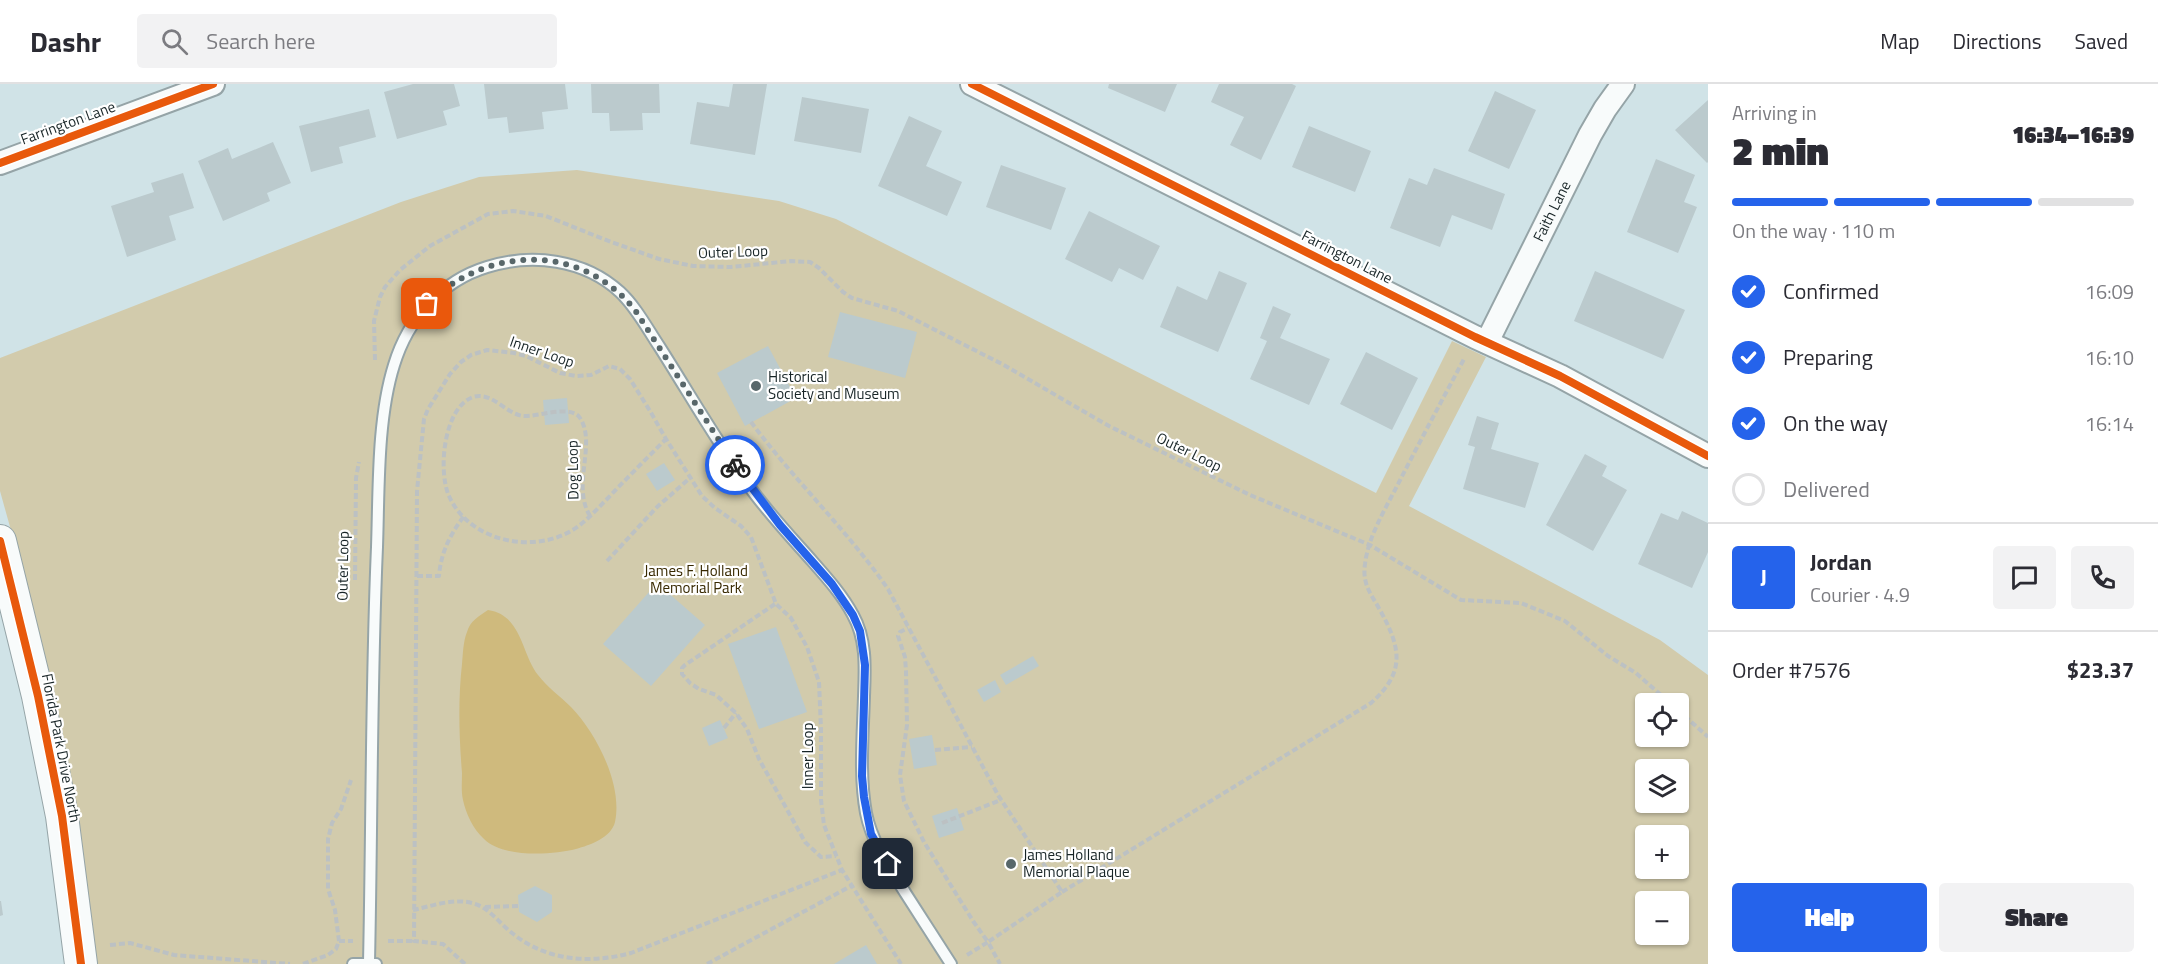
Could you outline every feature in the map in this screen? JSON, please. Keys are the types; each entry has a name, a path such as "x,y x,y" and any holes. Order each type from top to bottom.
{"street":[{"name":"Farrington Lane","path":"0,163 213,84"},
{"name":"Farrington Lane","path":"972,84 1481,340 1560,376 1708,456"},
{"name":"Faith Lane","path":"1481,340 1590,135 1623,84"},
{"name":"Florida Park Drive North","path":"0,541 38,696 62,816 81,964"}],"lane":[{"path":"353,964 373,963 374,621 380,459 389,384 395,361 414,321 443,289 478,270 517,260 534,259 551,261 589,272 621,294 646,326 719,443 750,487 832,584 853,615 863,645 865,675 862,776 871,834 951,964"}],"path":[{"path":"963,958 1062,892 1371,703 1385,691 1393,679 1397,655 1395,643 1364,582 1365,564 1370,545 1389,503 1481,340"},
{"path":"751,422 770,448 867,559 888,589 1001,800 1062,892"},
{"path":"591,516 666,439"},
{"path":"606,561 657,507 690,478"},
{"path":"417,576 439,576 440,561 447,543 464,516"},
{"path":"776,604 682,668 682,674 699,689 716,695 736,713 747,729 759,759 805,842 821,857 836,856"},
{"path":"908,628 900,632 898,636 905,657 906,671 907,724 900,775 904,801 924,842 1000,964"},
{"path":"724,728 736,713"},
{"path":"1689,720 1708,737"},
{"path":"935,750 972,747"},
{"path":"303,964 328,955 336,949 339,941 336,918 328,889 328,839 332,823 350,788 352,776"},
{"path":"942,824 1001,800"},
{"path":"484,907 513,934 542,951 566,958 603,959 631,953 842,870"},
{"path":"707,964 851,886"},
{"path":"413,910 461,901 484,907 519,906"},
{"path":"110,945 130,942 174,955 290,964"}],"green space":[{"name":"James F. Holland Memorial Park","path":"577,170 779,201 836,219 1376,493 1452,341 1486,357 1409,506 1660,640 1708,675 1708,964 81,964 24,577 0,491 0,358 401,202 479,177"}],"shaded area":[{"path":"488,610 508,619 538,675 580,718 590,731 605,760 615,792 615,822 605,837 593,843 554,853 515,852 492,845 484,839 476,831 468,816 462,793 460,732 463,652 470,625"}],"building":[{"path":"413,84 454,84 460,106 443,111 447,125 397,139 384,92"},
{"path":"484,84 565,84 568,109 542,112 544,129 509,133 507,117 488,119"},
{"path":"591,84 659,84 660,113 642,113 643,130 610,131 609,113 592,113"},
{"path":"733,84 767,84 755,155 690,144 697,102 729,107"},
{"path":"1109,84 1177,84 1165,112 1108,88"},
{"path":"1219,84 1292,84 1296,86 1261,160 1230,145 1244,117 1211,102"},
{"path":"1495,91 1536,110 1509,169 1468,151"},
{"path":"802,97 869,109 861,153 794,141"},
{"path":"1708,100 1708,162 1707,163 1675,130"},
{"path":"369,109 376,137 339,147 343,163 311,172 299,126"},
{"path":"909,116 942,131 926,166 962,182 947,216 878,186"},
{"path":"1309,126 1371,151 1355,192 1292,167"},
{"path":"273,142 291,183 267,193 270,201 223,221 198,161 228,148 232,159"},
{"path":"1656,159 1695,175 1684,202 1697,207 1678,253 1627,232"},
{"path":"1001,165 1066,188 1051,230 986,207"},
{"path":"1434,168 1505,194 1492,230 1452,215 1440,247 1390,228 1409,178 1427,185"},
{"path":"183,173 194,208 169,216 176,240 127,257 111,206 154,192 151,183"},
{"path":"1089,211 1160,246 1143,280 1119,268 1112,282 1065,259"},
{"path":"1219,271 1247,283 1218,352 1160,327 1177,286 1207,300"},
{"path":"1595,271 1685,310 1663,359 1574,321"},
{"path":"1273,306 1291,314 1280,338 1330,359 1309,405 1250,379 1267,341 1260,338"},
{"path":"840,312 917,332 905,378 828,357"},
{"name":"Historical Society and Museum","path":"768,346 796,398 745,426 717,373"},
{"path":"1366,352 1418,378 1392,430 1340,404"},
{"path":"567,398 569,423 545,425 543,400"},
{"path":"1477,416 1499,423 1491,449 1539,463 1525,508 1463,489 1475,447 1468,445"},
{"path":"1585,454 1607,466 1602,476 1627,490 1593,551 1546,525"},
{"path":"664,463 675,480 657,491 646,474"},
{"path":"1682,511 1708,523 1708,552 1692,588 1638,564 1661,513 1678,520"},
{"path":"657,583 705,625 651,686 603,644"},
{"path":"776,627 807,712 759,729 728,644"},
{"path":"1033,656 1039,666 1006,685 1000,675"},
{"path":"995,680 1001,692 984,702 977,690"},
{"path":"720,720 728,738 709,746 702,728"},
{"path":"932,735 937,765 914,769 909,739"},
{"path":"957,808 964,830 939,838 932,816"},
{"path":"535,886 552,895 552,912 537,922 519,912 518,895"},
{"path":"0,901 3,915 0,916"},
{"path":"866,945 877,964 834,964"}],"cycle path":[{"path":"0,163 213,84"},
{"path":"972,84 1475,337 1560,376 1708,456"},
{"path":"0,541 38,696 62,816 81,964"}],"way so far":[{"path":"427,304 443,289 459,279 478,270 517,260 551,261 589,272 608,283 635,310 735,465"}],"place":[{"name":"Historical Society and Museum","path":"756,386"},
{"name":"James Holland Memorial Plaque","path":"1011,864"}],"route":[{"path":"735,465 780,525 832,584 853,615 860,631 865,665 862,776 864,797 871,834 888,864"}]}
